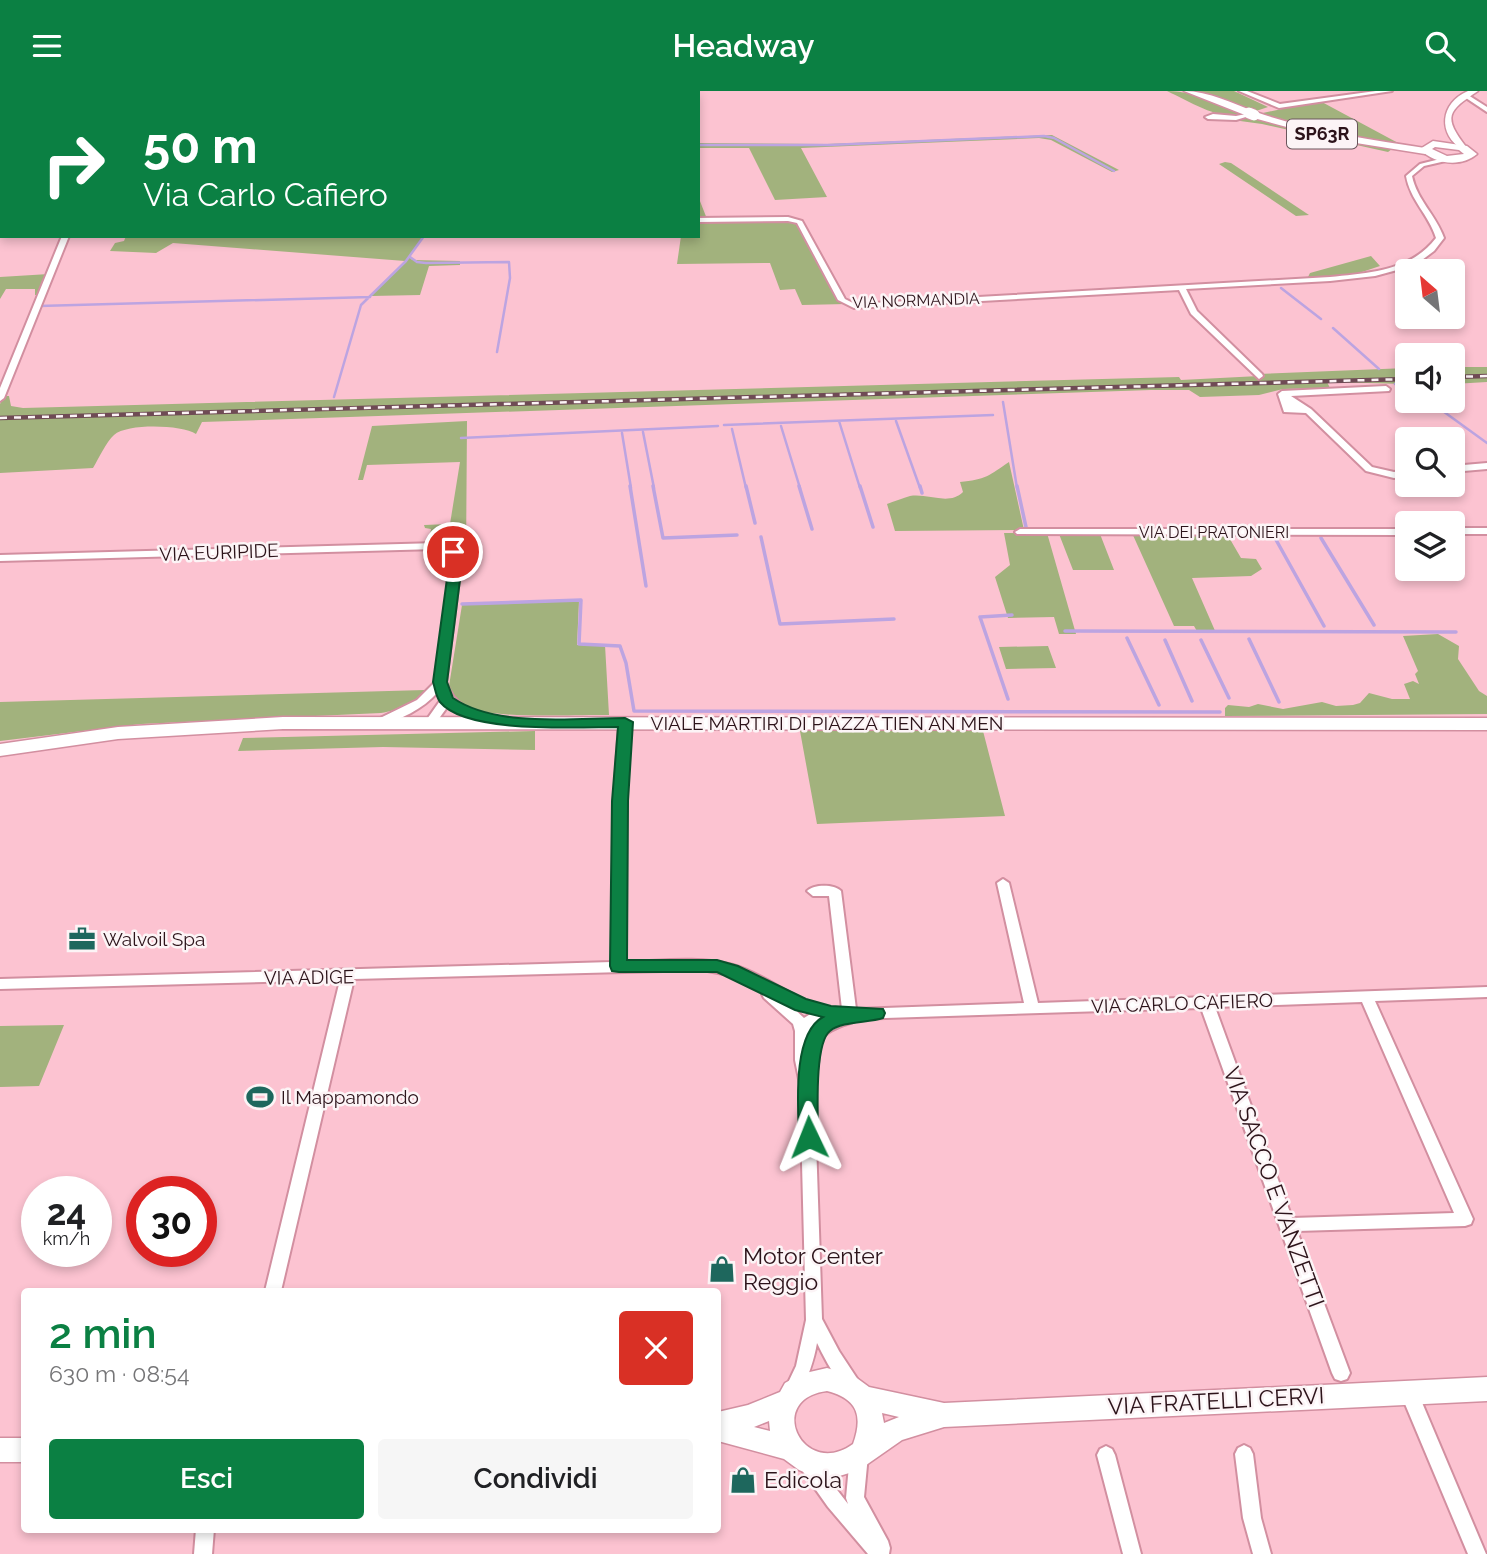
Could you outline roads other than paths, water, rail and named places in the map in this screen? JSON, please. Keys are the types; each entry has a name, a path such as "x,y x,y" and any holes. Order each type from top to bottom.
{"main road":[{"name":"SP63R","path":"1189,91 1251,114 1328,135 1425,154"},
{"path":"1425,154 1439,144 1472,152"},
{"path":"1425,154 1461,159 1472,152"},
{"name":"VIALE MARTIRI DI PIAZZA TIEN AN MEN","path":"9,749 159,730 376,722 1487,724"},
{"name":"VIA FRATELLI CERVI","path":"721,1425 749,1417 789,1397 802,1385 829,1379 859,1393 944,1415 1487,1389"},
{"path":"859,1393 869,1406 873,1429 862,1453"},
{"path":"789,1397 782,1412 781,1425 797,1454"},
{"name":"VIA FRATELLI CERVI","path":"721,1427 832,1466 851,1461 899,1429 924,1424 944,1415"},
{"path":"0,1450 21,1450"}],"street":[{"path":"1242,91 1275,105"},
{"path":"1208,117 1237,119 1275,105 1389,91"},
{"path":"1472,152 1450,135 1448,116 1451,107 1463,95 1471,94 1487,110"},
{"path":"1439,144 1450,135"},
{"name":"VIA NORMANDIA","path":"700,219 788,219 800,222 842,300 854,306 1182,289 1361,275 1386,270 1420,258 1435,246 1440,238 1434,221 1417,198 1409,181 1411,172 1425,154"},
{"path":"0,398 65,238"},
{"path":"1182,289 1194,312 1259,376"},
{"path":"1386,390 1282,394 1308,411 1369,469 1381,473 1395,473"},
{"path":"1465,468 1487,465"},
{"path":"1465,531 1487,531"},
{"name":"VIA DEI PRATONIERI","path":"1020,532 1395,532"},
{"name":"VIA EURIPIDE","path":"0,558 438,546 453,552 456,564 440,682"},
{"path":"440,682 446,700 467,712 510,722"},
{"path":"376,722 404,713 427,700 440,682"},
{"path":"427,700 431,722"},
{"path":"431,722 446,700"},
{"path":"619,966 620,801 625,722"},
{"path":"0,758 9,749"},
{"path":"1003,883 1032,1008"},
{"path":"813,891 835,891 849,1012"},
{"name":"VIA ADIGE","path":"0,984 348,976 619,966 717,966 802,1005 831,1012"},
{"path":"274,1288 348,976"},
{"name":"VIA ADIGE","path":"764,988 799,1021 802,1031"},
{"name":"VIA CARLO CAFIERO","path":"831,1012 876,1013 1487,992"},
{"path":"1288,1225 1465,1219 1366,996"},
{"name":"VIA SACCO E VANZETTI","path":"1206,1002 1340,1373"},
{"path":"802,1031 813,1017 831,1012"},
{"name":"VIA CARLO CAFIERO","path":"789,1397 804,1366 814,1320 807,1084 812,1047 818,1030 831,1022 876,1013"},
{"name":"VIA CARLO CAFIERO","path":"802,1031 802,1060 807,1084"},
{"name":"VIA CARLO CAFIERO","path":"814,1320 832,1357 859,1393"},
{"path":"1409,1392 1477,1554"},
{"path":"862,1453 855,1498 883,1554"},
{"path":"797,1454 834,1501 883,1554"},
{"path":"1244,1454 1252,1518 1262,1554"},
{"path":"1106,1455 1132,1554"},
{"path":"203,1554 205,1533"}],"waterway":[{"path":"700,145 829,145 1044,136 1054,138 1114,171"},
{"path":"369,297 406,261 423,238"},
{"path":"410,257 417,262 426,263 509,262 510,278 497,352"},
{"path":"1281,288 1321,319"},
{"path":"39,306 369,297"},
{"path":"334,397 361,305 369,297"},
{"path":"1333,328 1379,369"},
{"path":"1003,402 1017,488"},
{"path":"1446,413 1487,443"},
{"path":"724,425 993,415"},
{"path":"839,421 860,488"},
{"path":"896,421 920,488"},
{"path":"461,438 718,426"},
{"path":"781,426 800,488"},
{"path":"732,429 746,488"},
{"path":"643,432 654,488"},
{"path":"622,433 631,488"},
{"path":"630,486 646,586"},
{"path":"653,486 663,538 737,535"},
{"path":"746,486 755,523"},
{"path":"799,486 812,529"},
{"path":"860,486 873,527"},
{"path":"920,486 922,493"},
{"path":"1017,486 1026,527"},
{"path":"761,537 780,624 894,619"},
{"path":"1275,538 1324,626"},
{"path":"1321,538 1374,625"},
{"path":"462,604 581,600 579,644 620,646 626,663 634,711 1220,712"},
{"path":"1008,699 980,617 1012,615"},
{"path":"1065,631 1456,632"},
{"path":"1127,638 1159,705"},
{"path":"1249,639 1279,702"},
{"path":"1165,640 1192,701"},
{"path":"1201,640 1229,698"}],"railway":[{"path":"1465,377 1487,376"},
{"path":"0,418 1395,379"}],"place":[{"name":"Walvoil Spa","path":"82,939"},
{"name":"Il Mappamondo","path":"260,1097"},
{"name":"Motor Center Reggio","path":"722,1269"},
{"name":"Edicola","path":"743,1480"}]}
